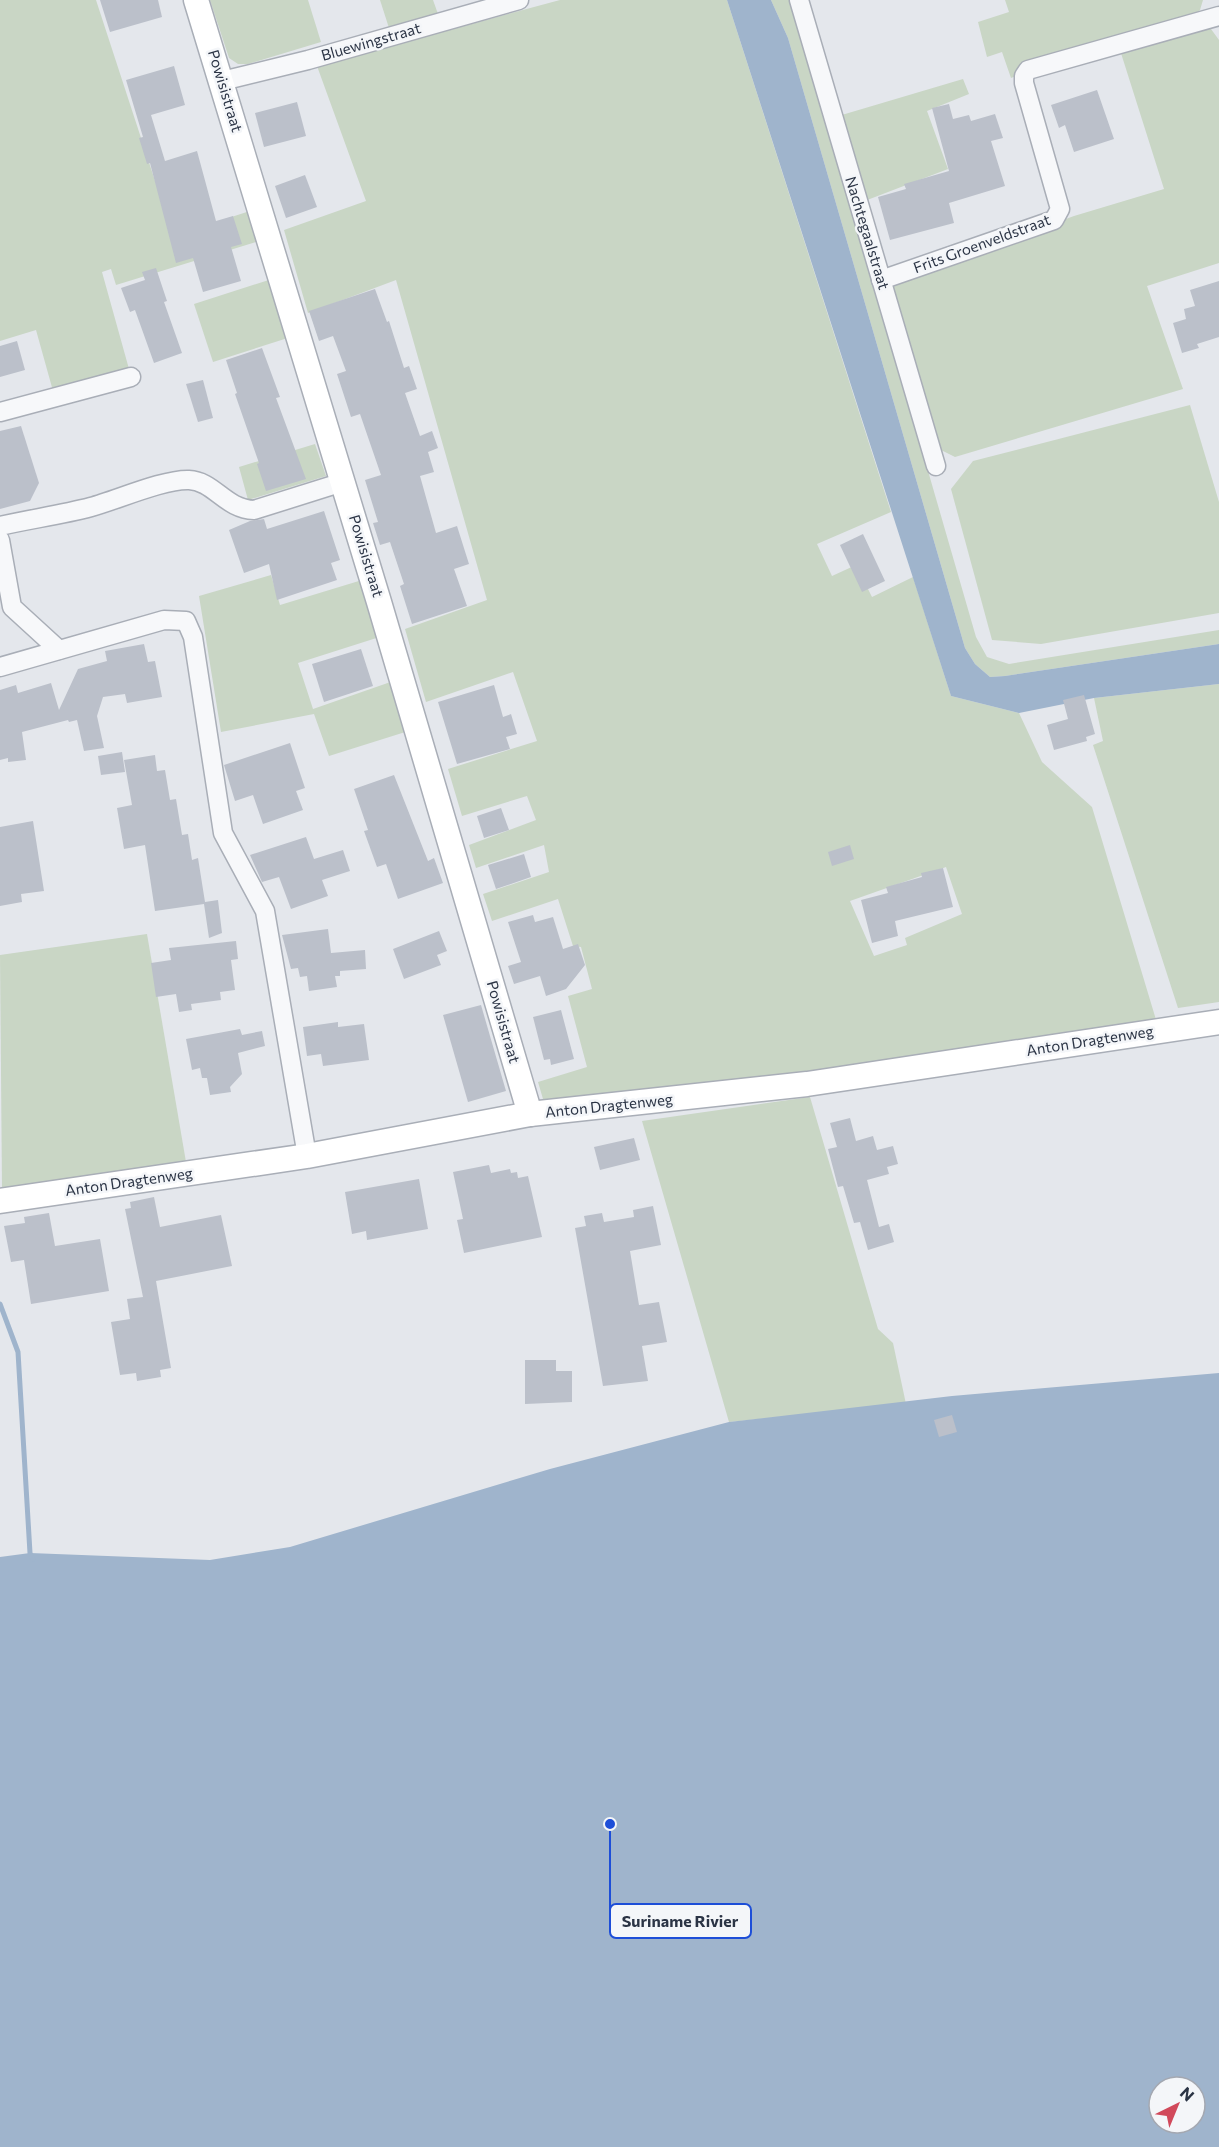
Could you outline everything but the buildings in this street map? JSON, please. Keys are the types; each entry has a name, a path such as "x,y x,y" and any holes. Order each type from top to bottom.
{"main road":[{"name":"Powisistraat","path":"196,0 343,482 531,1114"},
{"name":"Anton Dragtenweg","path":"0,1202 307,1156 531,1114 807,1084 1219,1022"}],"street":[{"name":"Bluewingstraat","path":"222,81 308,60 519,0"},
{"name":"Nachtegaalstraat","path":"799,0 936,466"},
{"name":"Frits Groenveldstraat","path":"881,280 1054,220 1060,209 1024,83 1024,76 1028,70 1217,14"},
{"path":"0,412 131,377"},
{"path":"0,526 89,507 173,482 190,480 205,485 229,503 245,510 254,510 343,482"},
{"path":"0,540 12,607 59,650"},
{"path":"0,667 164,620 186,621 193,637 223,834 265,911 307,1156"}],"green space":[{"path":"0,0 96,0 173,236 259,208 269,238 116,285 111,269 102,272 129,369 53,391 36,330 0,341"},
{"path":"210,0 308,0 321,42 248,64 238,64 229,58"},
{"path":"380,0 433,0 438,14 389,28"},
{"path":"560,0 727,0 891,512 817,544 832,576 856,565 872,597 913,577 951,696 1019,713 1042,762 1092,807 1157,1023 1008,1041 920,1057 552,1108 543,1099 538,1082 587,1067 568,996 592,989 581,947 573,946 558,899 492,921 483,894 549,872 544,845 476,868 469,845 536,820 527,796 462,816 448,769 537,741 513,672 426,702 405,629 487,600 396,280 308,313 284,230 366,201 317,66","holes":["946,867 962,914 905,938 907,945 874,956 850,901"]},
{"path":"771,0 792,0 976,637 987,657 1009,664 1219,630 1219,644 1005,676 990,677 975,664 965,648 788,38"},
{"path":"1005,0 1203,0 1200,10 1191,18 1105,40 1011,78 1002,52 987,57 978,22 1009,12"},
{"path":"1200,28 1211,29 1219,40 1219,263 1147,286 1183,389 955,457 939,449 891,289 896,281 1074,216 1164,189 1120,50"},
{"path":"963,79 969,94 927,111 948,169 862,202 835,117"},
{"path":"275,278 294,336 213,362 194,304"},
{"path":"1190,405 1219,502 1219,613 1041,644 992,640 951,489 973,461"},
{"path":"315,444 326,476 248,500 239,467"},
{"path":"271,575 280,605 372,577 389,634 298,663 313,709 402,678 418,728 329,756 314,714 221,732 199,596"},
{"path":"1219,684 1219,1002 1178,1008 1093,745 1103,741 1094,698"},
{"path":"147,934 186,1162 2,1190 0,955"},
{"path":"810,1097 878,1329 893,1343 906,1404 729,1422 642,1121"}],"water":[{"path":"727,0 771,0 788,38 965,648 975,664 990,677 1005,676 1219,644 1219,684 1094,698 1019,713 951,696"},
{"path":"1219,1373 1219,2147 0,2147 0,1557 30,1553 210,1560 290,1547 550,1469 729,1422 952,1396"}],"waterway":[{"path":"0,1304 18,1352 30,1553 33,1559"}],"place":[{"name":"Suriname Rivier","path":"610,1824"}]}
